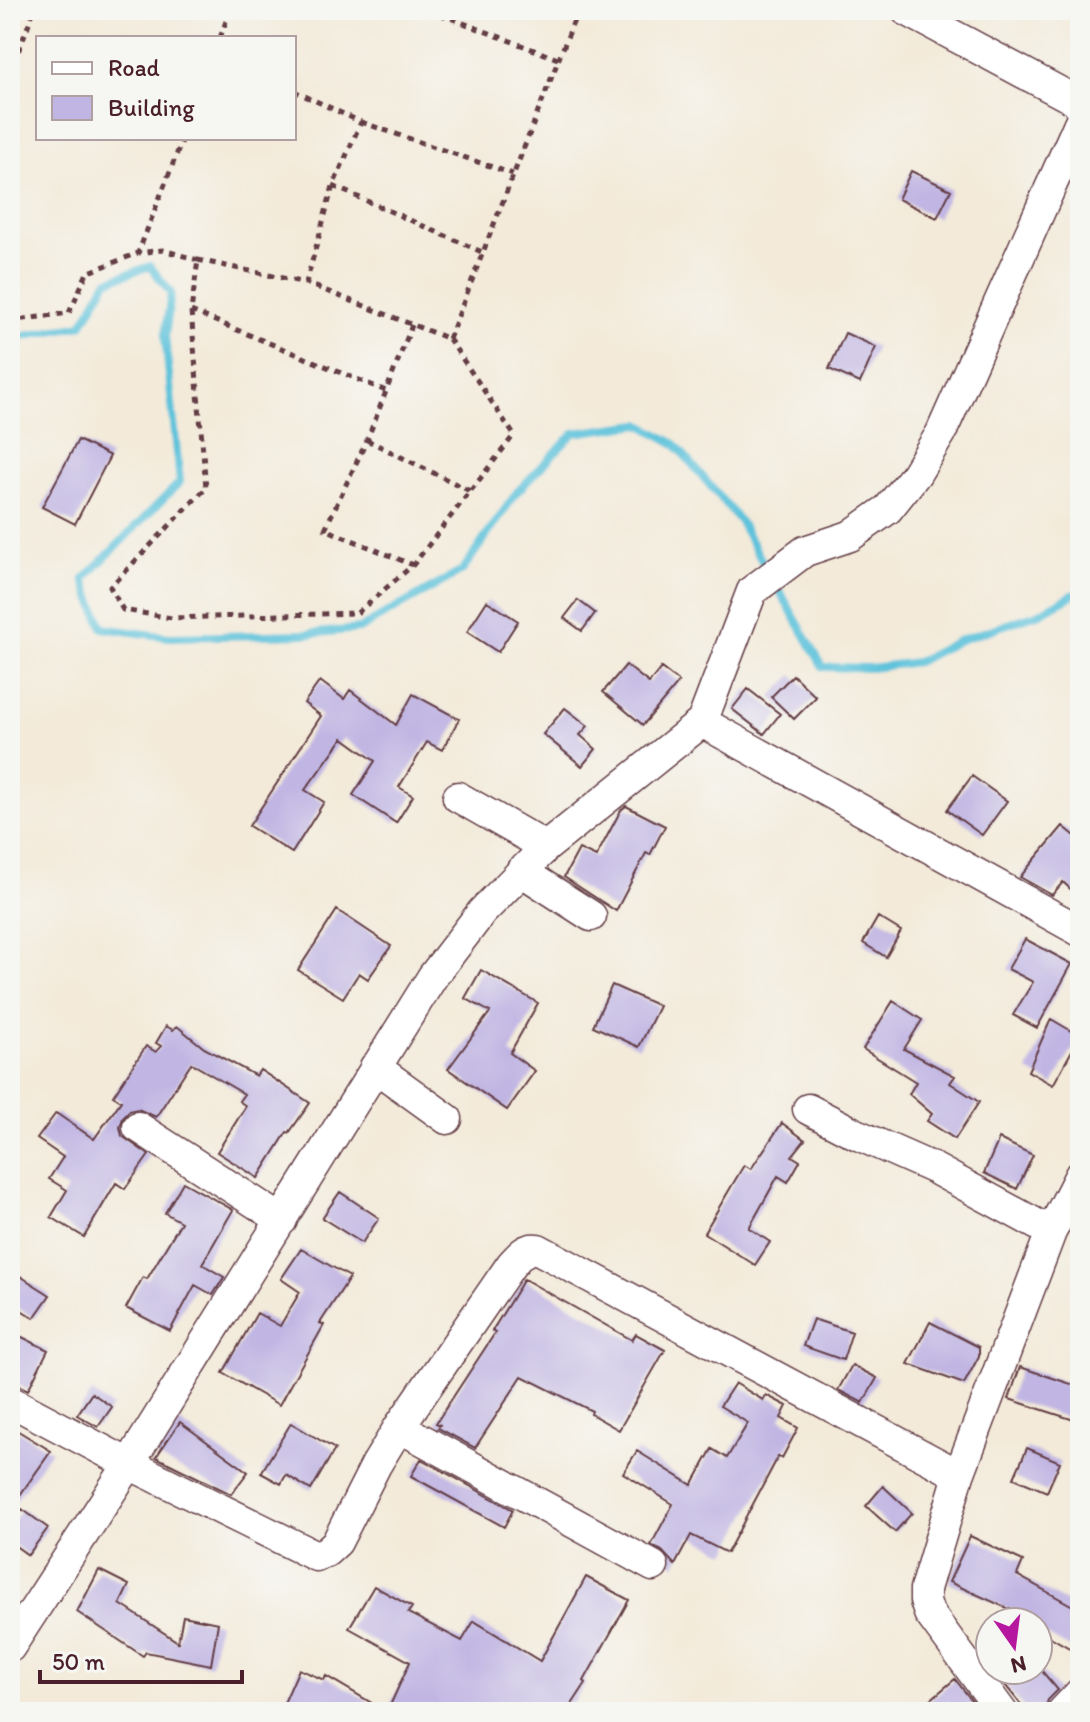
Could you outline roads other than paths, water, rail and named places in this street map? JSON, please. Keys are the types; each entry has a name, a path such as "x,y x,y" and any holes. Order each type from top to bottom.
{"street":[{"path":"906,10 1080,103"},
{"path":"10,1647 129,1464 433,976 482,912 546,847 702,722 752,591 805,551 850,536 888,509 916,474 941,433 1080,121"},
{"path":"702,722 1080,931"},
{"path":"458,797 546,847"},
{"path":"521,871 591,916"},
{"path":"375,1067 447,1119"},
{"path":"808,1109 935,1169 1051,1232"},
{"path":"138,1127 282,1220"},
{"path":"1002,1712 929,1613 925,1589 959,1475 1051,1232 1080,1175"},
{"path":"10,1401 129,1464 316,1556 337,1542 399,1427 511,1265 531,1248 552,1256 959,1475"},
{"path":"399,1427 653,1566"},
{"path":"1062,1712 1080,1693"}],"waterway":[{"path":"10,339 82,325 107,281 150,266 171,293 165,336 180,482 84,579 103,628 169,637 307,634 359,629 462,571 517,492 574,433 640,424 675,444 739,520 767,570"},
{"path":"774,581 823,667 870,668 917,662 960,640 1040,613 1080,591"}]}
